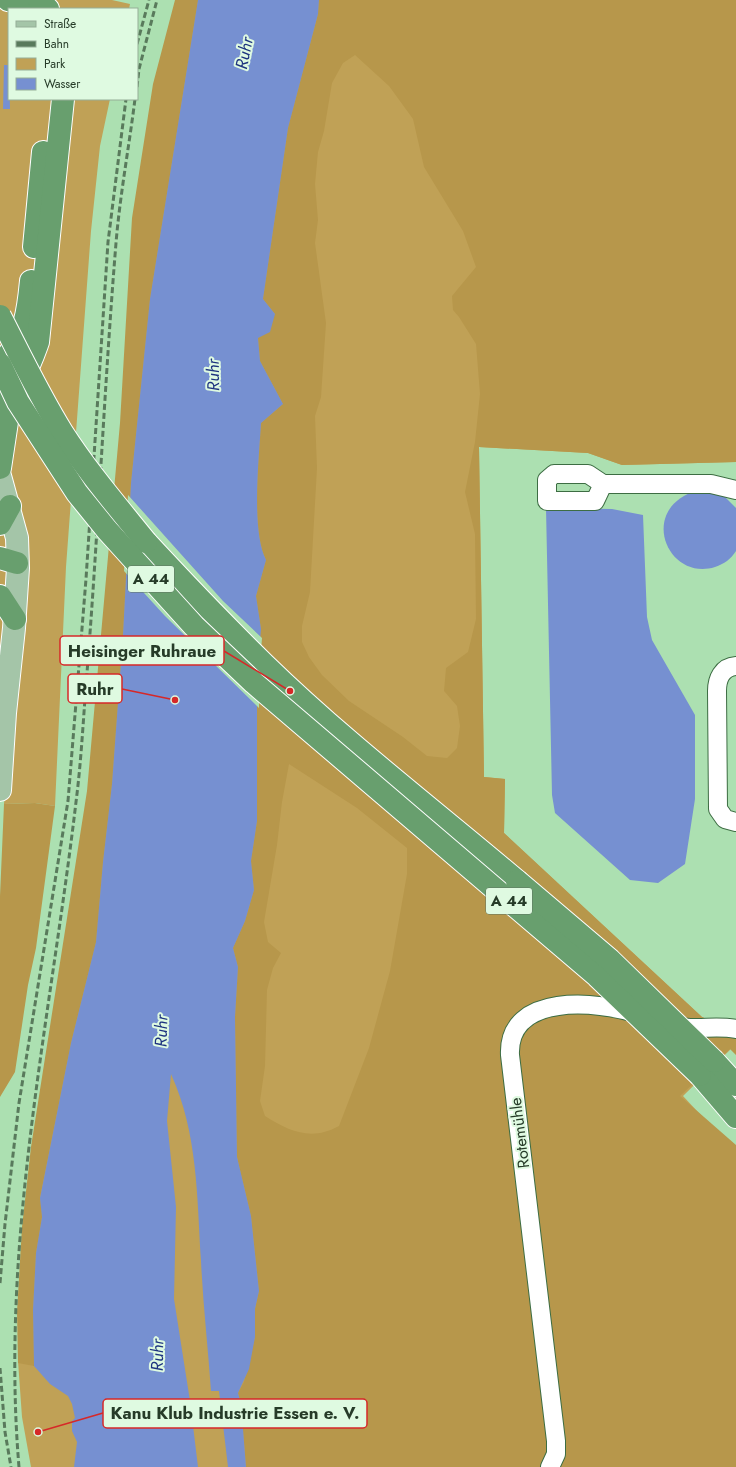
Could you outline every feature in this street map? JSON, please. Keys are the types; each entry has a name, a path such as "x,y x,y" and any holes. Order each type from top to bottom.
{"highway":[{"path":"8,0 15,1 26,8"},
{"path":"38,0 47,8"},
{"path":"0,365 16,344 24,328 49,100"},
{"path":"0,468 8,415 9,391 32,358 40,328 63,100"},
{"name":"A 44","path":"0,316 40,396 89,470 146,542 202,602 264,664 321,716 610,960 707,1068 736,1117"},
{"name":"A 44","path":"0,365 9,391 77,493 107,530 194,626 260,688 597,976 707,1068 736,1086"},
{"path":"0,596 15,619"},
{"path":"707,1068 736,1075"}],"main road":[{"path":"0,476 5,515 17,538 9,566 15,619 5,671 5,712 0,790"}],"lane":[{"path":"603,484 711,484 736,490"},
{"path":"736,666 729,668 720,676 717,699 718,809 726,819 736,822"},
{"name":"Rotemühle","path":"550,1467 556,1454 556,1441 510,1055 510,1044 513,1031 523,1019 532,1013 549,1008 583,1005 624,1010 684,1029 736,1029"}],"green space":[{"path":"0,0 112,0 130,4 129,8 8,8 8,100 110,100 100,146 91,231 66,567 55,806 35,803 4,804 19,652 0,648"},
{"path":"178,0 736,0 736,462 622,465 588,453 479,447 484,777 505,779 504,833 702,1017 711,1021 736,1044 683,1096 736,1153 736,1467 31,1467 22,1417 18,1361 88,800"}],"shaded area":[{"path":"175,0 198,0 150,299 131,483 123,635 112,784 96,942 71,1043 40,1197 42,1217 36,1253 33,1310 34,1366 18,1363 17,1312 22,1227 31,1147 87,791 120,423 132,218 153,84"},
{"path":"319,0 736,0 736,462 622,465 588,453 479,447 484,777 505,779 504,833 702,1017 711,1021 736,1023 736,1055 730,1049 680,1096 736,1145 736,1467 246,1467 241,1405 238,1393 244,1382 255,1337 255,1309 259,1291 251,1216 237,1157 235,1017 238,967 233,948 245,921 254,890 251,861 257,821 257,676 261,629 256,596 266,560 261,547 257,513 261,423 283,404 260,361 258,338 275,314 263,299 288,128 318,14","holes":["355,55 389,86 413,119 424,167 463,231 476,267 452,296 453,310 476,344 480,394 475,442 465,492 475,534 476,619 468,652 446,668 444,691 457,706 460,726 457,748 447,758 427,756 403,737 349,701 322,675 309,657 302,642 302,626 310,592 317,468 315,416 321,397 326,323 315,243 318,220 315,184 318,152 324,131 332,83 343,63","289,764 357,808 407,848 407,874 390,971 369,1048 339,1126 329,1131 310,1134 301,1133 274,1122 265,1116 260,1101 265,1066 267,990 273,968 281,953 268,942 264,922"]},
{"path":"35,803 55,806 36,948 28,985 15,1072 0,1097 0,896 4,804"}],"water":[{"path":"198,0 319,0 318,14 288,128 263,299 275,314 270,332 258,338 260,361 283,404 261,423 257,513 261,547 266,560 256,596 261,629 257,676 257,821 251,861 254,890 245,921 233,948 238,967 235,1017 237,1157 251,1216 259,1291 255,1309 255,1337 249,1369 238,1393 241,1404 246,1467 228,1467 219,1391 211,1391 195,1166 187,1119 171,1074 167,1121 176,1207 174,1299 190,1401 198,1467 74,1467 77,1442 72,1431 72,1421 75,1418 72,1404 68,1396 50,1384 34,1366 33,1310 36,1253 42,1217 40,1198 71,1043 96,942 112,784 123,635 131,483 150,299"},
{"path":"4,65 8,65 8,100 10,100 10,109 3,109"},
{"path":"699,490 723,495 736,508 736,551 730,559 715,567 698,569 683,564 672,554 665,540 664,526 668,511 680,499"},
{"path":"546,508 612,509 643,515 647,617 652,640 695,715 695,799 685,864 658,883 630,880 555,813 552,795"}],"pier":[{"path":"128,495 223,601 262,638 259,676 259,708 165,616 124,571"}],"railway":[{"path":"138,40 149,0"},
{"path":"138,78 157,0"},
{"path":"0,1283 5,1224 19,1103 68,801 86,579 108,242 126,100"},
{"path":"19,1467 15,1383 16,1300 22,1216 31,1133 79,773 116,243 135,100"},
{"path":"0,1368 5,1432 11,1467"}],"place":[{"name":"Heisinger Ruhraue","path":"290,691"},
{"name":"Ruhr","path":"175,700"},
{"name":"Kanu Klub Industrie Essen e. V.","path":"38,1432"}]}
